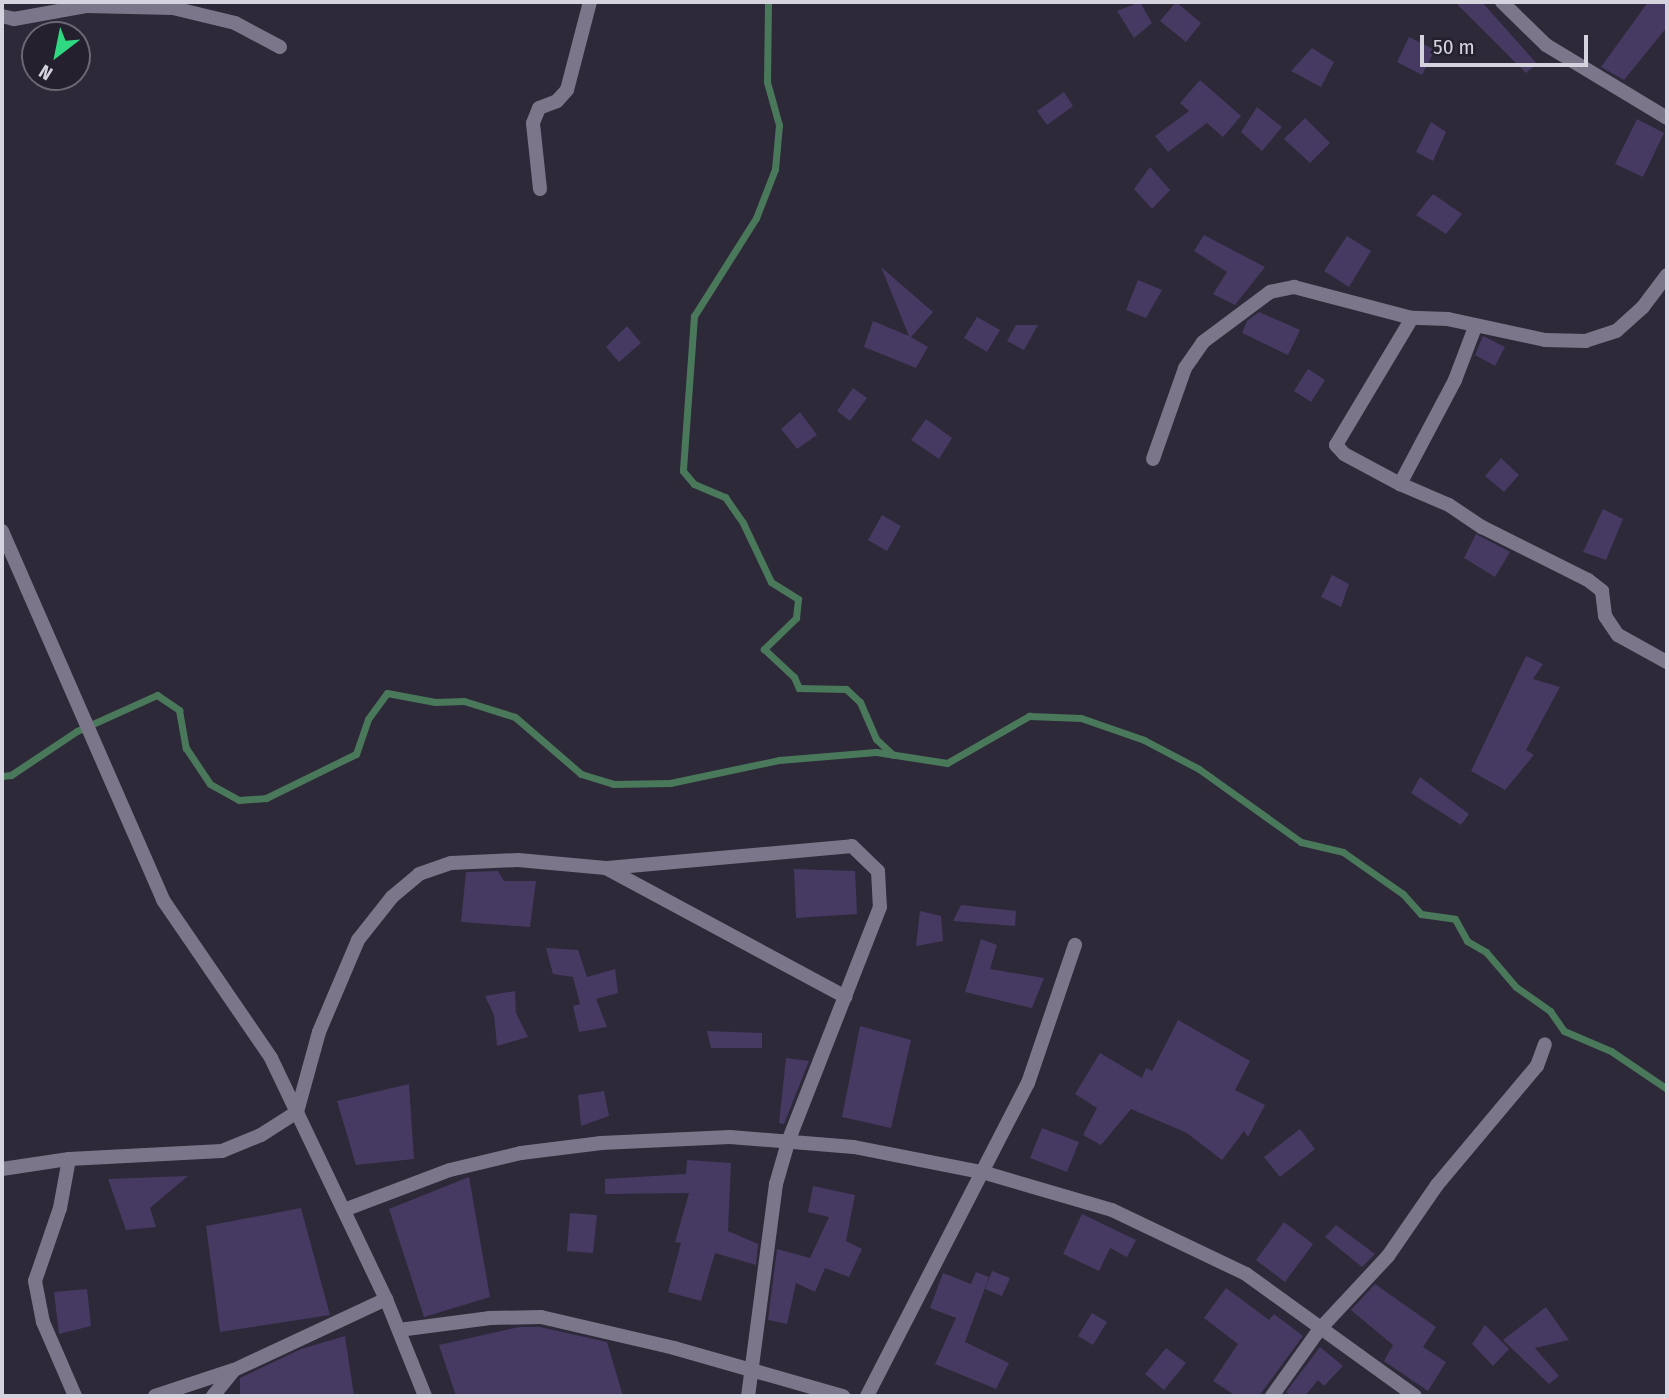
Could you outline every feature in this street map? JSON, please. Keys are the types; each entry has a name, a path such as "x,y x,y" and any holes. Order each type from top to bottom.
{"street":[{"path":"540,189 533,123 539,108 557,101 567,90 590,2"},
{"path":"1502,2 1546,45 1667,118"},
{"path":"2,16 14,19 86,6 173,8 235,23 280,47"},
{"path":"1153,459 1185,368 1197,351 1270,292 1305,289 1412,318 1448,319 1475,327 1545,340 1586,341 1616,331 1643,307 1667,275"},
{"path":"1412,318 1336,445 1344,454 1400,485 1449,505 1482,527 1588,580 1602,591 1605,616 1618,635 1667,662"},
{"path":"1400,485 1455,380 1475,327"},
{"path":"2,531 103,769 163,900 271,1058 386,1299 425,1396"},
{"path":"2,1169 69,1159 222,1151 261,1135 297,1112 319,1032 358,940 392,897 419,874 451,863 518,860 606,869 852,846 877,871 880,907 789,1139 776,1184 748,1396"},
{"path":"606,869 846,998"},
{"path":"867,1396 1032,1072 1075,945"},
{"path":"1272,1396 1319,1330 1388,1256 1437,1185 1537,1066 1545,1044"},
{"path":"344,1210 450,1170 521,1153 601,1143 789,1139 982,1172 1112,1210 1246,1274 1319,1330 1415,1396"},
{"path":"69,1159 60,1208 35,1281 43,1322 75,1396"},
{"path":"155,1396 234,1370 386,1299"},
{"path":"399,1330 490,1318 541,1317 750,1368 844,1396"},
{"path":"213,1396 234,1370"}],"building":[{"path":"1140,2 1152,23 1134,38 1117,11"},
{"path":"1176,2 1201,23 1186,42 1160,21"},
{"path":"1455,2 1482,2 1537,64 1526,73"},
{"path":"1648,2 1667,2 1667,27 1624,80 1601,67"},
{"path":"1409,37 1435,50 1422,75 1397,62"},
{"path":"1312,48 1334,62 1321,87 1291,71"},
{"path":"1200,80 1241,116 1223,137 1207,123 1168,152 1155,136 1189,111 1180,103"},
{"path":"1064,92 1073,106 1047,125 1037,111"},
{"path":"1257,107 1282,127 1262,151 1241,132"},
{"path":"1305,118 1330,143 1310,163 1284,139"},
{"path":"1637,119 1664,133 1643,177 1615,164"},
{"path":"1431,122 1446,132 1433,161 1416,152"},
{"path":"1150,167 1170,190 1152,209 1134,189"},
{"path":"1433,194 1462,214 1446,234 1416,215"},
{"path":"1204,235 1265,267 1235,305 1213,294 1227,272 1194,251"},
{"path":"1347,236 1371,251 1349,287 1324,271"},
{"path":"881,267 933,312 911,337 928,347 916,368 864,347 873,321 909,336"},
{"path":"1138,280 1162,290 1146,318 1126,310"},
{"path":"1259,312 1300,330 1288,355 1242,333 1247,321"},
{"path":"977,317 1000,330 987,352 964,338"},
{"path":"1016,325 1038,325 1024,350 1007,341"},
{"path":"627,326 641,343 619,362 606,347"},
{"path":"1483,336 1505,347 1495,366 1475,355"},
{"path":"1308,369 1325,380 1311,402 1294,391"},
{"path":"853,388 867,398 850,421 837,411"},
{"path":"800,412 817,435 797,449 781,429"},
{"path":"926,419 952,438 939,459 911,440"},
{"path":"1501,458 1519,475 1504,492 1485,476"},
{"path":"1603,509 1623,519 1606,560 1583,552"},
{"path":"882,515 901,526 887,551 868,540"},
{"path":"1476,534 1510,552 1495,577 1464,558"},
{"path":"1332,575 1349,584 1341,607 1321,597"},
{"path":"1526,656 1543,664 1533,679 1560,687 1526,750 1534,755 1505,790 1471,771"},
{"path":"1420,777 1469,814 1461,825 1411,793"},
{"path":"794,869 855,871 857,914 796,918"},
{"path":"498,871 504,881 536,881 530,927 461,922 466,872"},
{"path":"961,905 1016,911 1015,926 953,921"},
{"path":"920,911 941,916 943,941 916,946"},
{"path":"981,939 997,945 990,969 1044,978 1032,1008 965,992"},
{"path":"546,948 578,950 587,977 615,969 618,993 596,999 607,1027 579,1032 573,1006 580,1004 573,977 553,974"},
{"path":"515,991 516,1013 528,1037 497,1046 494,1015 485,996"},
{"path":"1178,1020 1250,1061 1235,1090 1265,1105 1248,1137 1244,1131 1222,1160 1187,1133 1131,1109 1101,1145 1083,1135 1097,1108 1075,1094 1100,1053 1142,1078 1146,1068 1152,1071"},
{"path":"860,1026 911,1040 891,1128 842,1117"},
{"path":"707,1031 762,1033 762,1048 711,1048"},
{"path":"786,1058 809,1061 784,1124 779,1123"},
{"path":"409,1084 414,1159 356,1165 337,1101"},
{"path":"604,1091 609,1116 581,1126 578,1095"},
{"path":"1042,1128 1079,1142 1067,1172 1030,1158"},
{"path":"1300,1129 1315,1149 1280,1177 1264,1157"},
{"path":"687,1160 731,1163 728,1231 758,1244 756,1265 715,1253 701,1301 668,1292 681,1243 675,1242 689,1193 605,1194 605,1179 686,1174"},
{"path":"188,1176 150,1208 156,1227 126,1230 108,1179"},
{"path":"469,1177 490,1297 424,1317 389,1209"},
{"path":"813,1186 855,1195 846,1241 862,1249 849,1277 825,1268 815,1292 796,1283 787,1324 768,1320 777,1249 810,1258 829,1217 808,1212"},
{"path":"301,1208 330,1315 220,1332 206,1226"},
{"path":"570,1213 597,1215 593,1253 567,1251"},
{"path":"1082,1214 1136,1240 1127,1257 1110,1248 1099,1271 1063,1254"},
{"path":"1284,1222 1313,1244 1285,1282 1256,1260"},
{"path":"1336,1225 1375,1254 1362,1267 1325,1237"},
{"path":"992,1271 1010,1278 1002,1296 985,1289"},
{"path":"976,1272 989,1277 965,1342 1009,1363 996,1389 935,1364 956,1318 930,1308 943,1273 971,1284"},
{"path":"1375,1284 1436,1327 1423,1347 1446,1362 1428,1391 1384,1361 1393,1345 1351,1310"},
{"path":"1226,1288 1269,1320 1274,1314 1303,1336 1259,1396 1236,1396 1213,1381 1238,1344 1204,1318"},
{"path":"87,1289 91,1326 59,1334 54,1292"},
{"path":"1546,1307 1569,1340 1535,1348 1559,1376 1549,1384 1503,1340"},
{"path":"1092,1313 1107,1322 1093,1345 1078,1336"},
{"path":"1485,1325 1509,1349 1493,1366 1472,1344"},
{"path":"519,1327 540,1327 607,1342 623,1396 456,1396 439,1345"},
{"path":"345,1336 354,1396 240,1396 240,1378 301,1349"},
{"path":"1320,1347 1343,1366 1324,1386 1318,1380 1305,1396 1291,1396 1286,1392"},
{"path":"1166,1348 1186,1363 1164,1390 1145,1374"}],"waterway":[{"path":"768,2 767,82 779,125 775,169 756,218 694,316 683,471 694,484 725,497 743,523 771,582 798,599 796,618 764,649 794,677 799,688 846,689 860,702 876,739 893,755"},
{"path":"2,776 11,775 77,731 157,695 179,710 186,748 210,784 239,800 266,798 356,754 368,719 387,693 435,702 464,701 515,717 581,774 613,784 670,783 779,760 876,752 947,763 1029,716 1081,718 1144,740 1199,769 1301,842 1343,852 1403,894 1421,914 1455,919 1467,941 1486,952 1516,987 1550,1011 1564,1031 1611,1051 1667,1089"}]}
